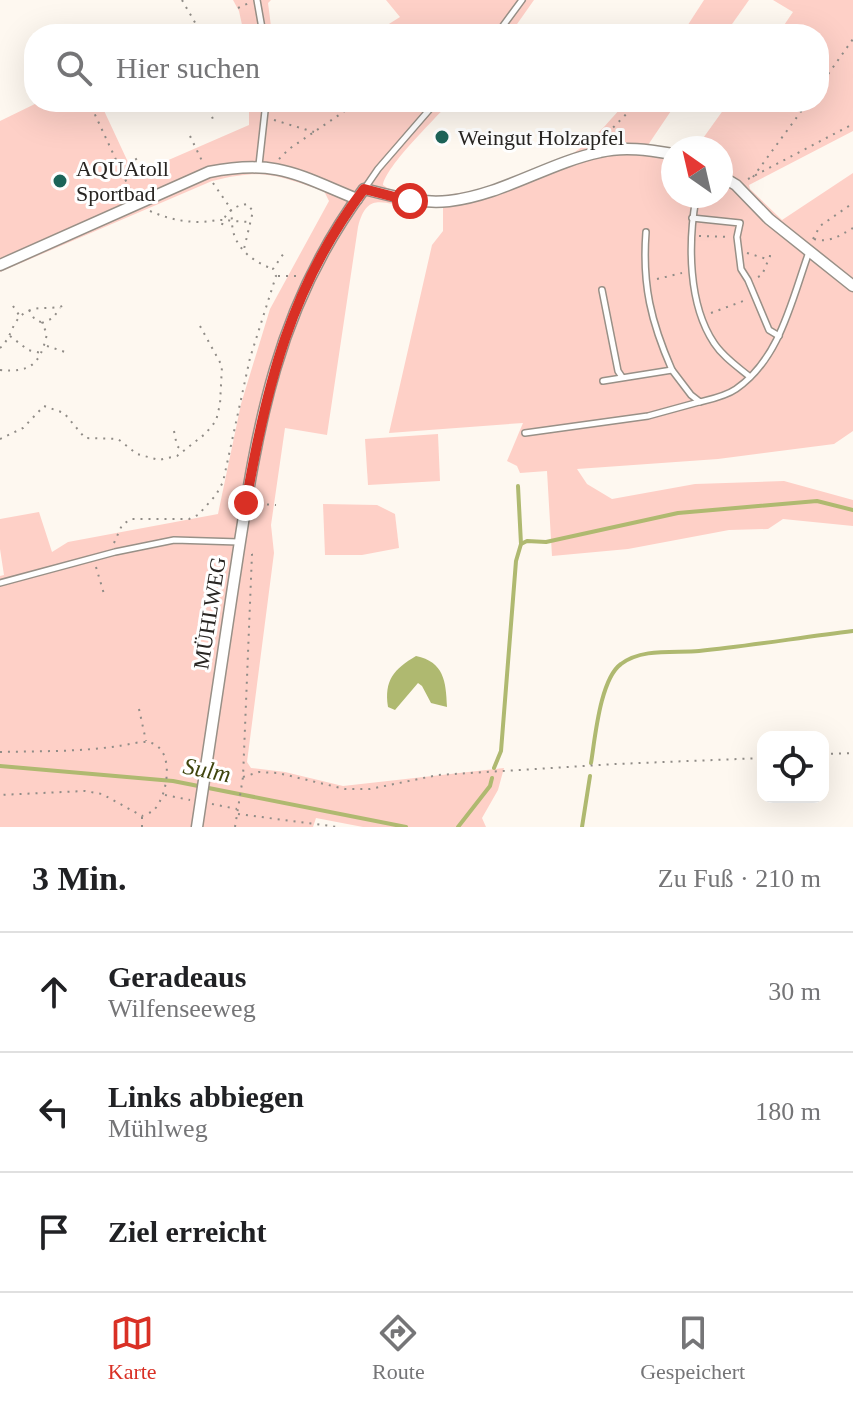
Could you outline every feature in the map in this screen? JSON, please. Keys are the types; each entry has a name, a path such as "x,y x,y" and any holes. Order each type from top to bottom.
{"street":[{"path":"364,189 410,201 449,201 500,189 604,151 636,149 661,152"},
{"path":"0,265 209,172 242,165 276,167 357,199"},
{"path":"733,183 769,219 853,286"},
{"name":"MÜHLWEG","path":"197,827 256,442 272,378 286,330 310,276 336,228 364,189"}],"lane":[{"path":"255,0 261,24"},
{"path":"504,24 522,0"},
{"path":"259,165 265,112"},
{"path":"364,189 427,112"},
{"path":"694,208 690,236 691,271 702,316 713,342 750,377"},
{"path":"692,218 740,223 737,237 741,269 769,330 779,336"},
{"path":"646,232 645,281 652,320 672,370 700,402"},
{"path":"525,433 648,416 734,391 750,377 779,336 809,252"},
{"path":"602,290 618,371 622,377"},
{"path":"603,381 672,370"},
{"path":"0,583 115,552 174,540 240,542"}],"path":[{"path":"182,0 196,24"},
{"path":"238,8 255,0"},
{"path":"829,73 853,39"},
{"path":"94,112 136,203 172,219 202,222 224,218 251,222"},
{"path":"210,112 215,124"},
{"path":"276,167 279,158 289,149 343,112"},
{"path":"587,155 628,112"},
{"path":"752,177 801,112"},
{"path":"265,117 314,132"},
{"path":"736,185 853,124"},
{"path":"115,552 114,545 122,525 131,519 189,519 198,515 223,482 250,358 276,276 273,269 251,259 234,238 231,209 215,186 190,136"},
{"path":"120,168 140,157"},
{"path":"853,203 820,226 813,238 824,241 836,239 853,228"},
{"path":"222,225 231,209 247,204 253,211 244,250"},
{"path":"690,236 737,237"},
{"path":"273,269 286,250"},
{"path":"749,253 770,257 762,275"},
{"path":"645,281 691,271"},
{"path":"276,276 310,276"},
{"path":"702,316 736,303"},
{"path":"42,323 53,318 67,304"},
{"path":"13,306 19,316"},
{"path":"0,348 10,336 19,316 29,310 60,308"},
{"path":"0,370 25,370 41,358 47,334 42,323 35,320 29,310"},
{"path":"0,439 23,428 44,406 64,413 85,438 118,439 137,454 159,460 177,456 216,421 220,404 222,366 200,326"},
{"path":"10,336 28,350 42,353"},
{"path":"46,346 68,353"},
{"path":"174,431 177,446 184,452"},
{"path":"246,503 276,505"},
{"path":"235,827 243,777 252,554 240,542"},
{"path":"93,558 104,594"},
{"path":"139,709 146,742"},
{"path":"0,752 111,748 146,742 157,745 164,754 166,771 163,795 153,810 142,816"},
{"path":"829,754 853,753"},
{"path":"243,777 259,772 278,773 345,789 370,789 438,775 757,758"},
{"path":"0,795 85,791 102,794 142,816"},
{"path":"163,795 237,809"},
{"path":"237,814 338,827"},
{"path":"142,816 142,827"}],"shaded area":[{"path":"233,0 271,0 268,3 271,24 242,24"},
{"path":"386,0 534,0 517,24 389,24 400,17"},
{"path":"704,0 749,0 732,24 688,24"},
{"path":"773,0 853,0 853,131 749,185 782,220 853,173 853,431 834,444 718,459 577,469 587,484 612,499 695,484 784,481 853,500 853,526 783,519 768,529 729,530 628,549 552,556 547,471 520,473 517,466 507,461 523,423 389,433 432,245 443,231 443,208 371,204 358,227 327,435 285,428 271,525 274,553 247,762 251,768 285,772 343,786 504,768 498,790 482,818 486,827 363,827 316,818 313,827 0,827 0,576 4,575 0,519 39,512 52,552 68,542 218,514 241,404 270,309 329,201 324,191 281,177 257,174 230,177 212,181 0,272 0,121 24,109 24,112 105,112 134,175 249,125 249,112 441,112 393,166 383,185 402,193 426,196 484,188 541,169 582,147 617,112 670,112 648,145 661,147 661,208 733,208 733,136 705,136 722,112 829,112 829,24 785,24 793,12"},
{"path":"438,434 440,481 368,485 365,439"},
{"path":"323,504 377,505 395,514 399,548 362,555 325,555"},
{"path":"416,656 433,663 442,674 447,707 431,703 418,683 395,710 388,707 392,676"}],"waterway":[{"path":"494,768 501,751 516,561 521,544 518,486"},
{"path":"521,544 527,541 546,542 678,513 817,501 853,510"},
{"path":"591,763 608,682 621,664 629,659 648,653 718,649 853,631"},
{"name":"Sulm","path":"0,766 173,781 406,827"},
{"path":"582,827 590,776"},
{"path":"458,827 490,786 492,778"}],"place":[{"name":"Weingut Holzapfel","path":"442,137"},
{"name":"AQUAtoll Sportbad","path":"60,181"}],"route":[{"path":"246,503 256,442 286,330 336,228 364,189 410,201"}]}
